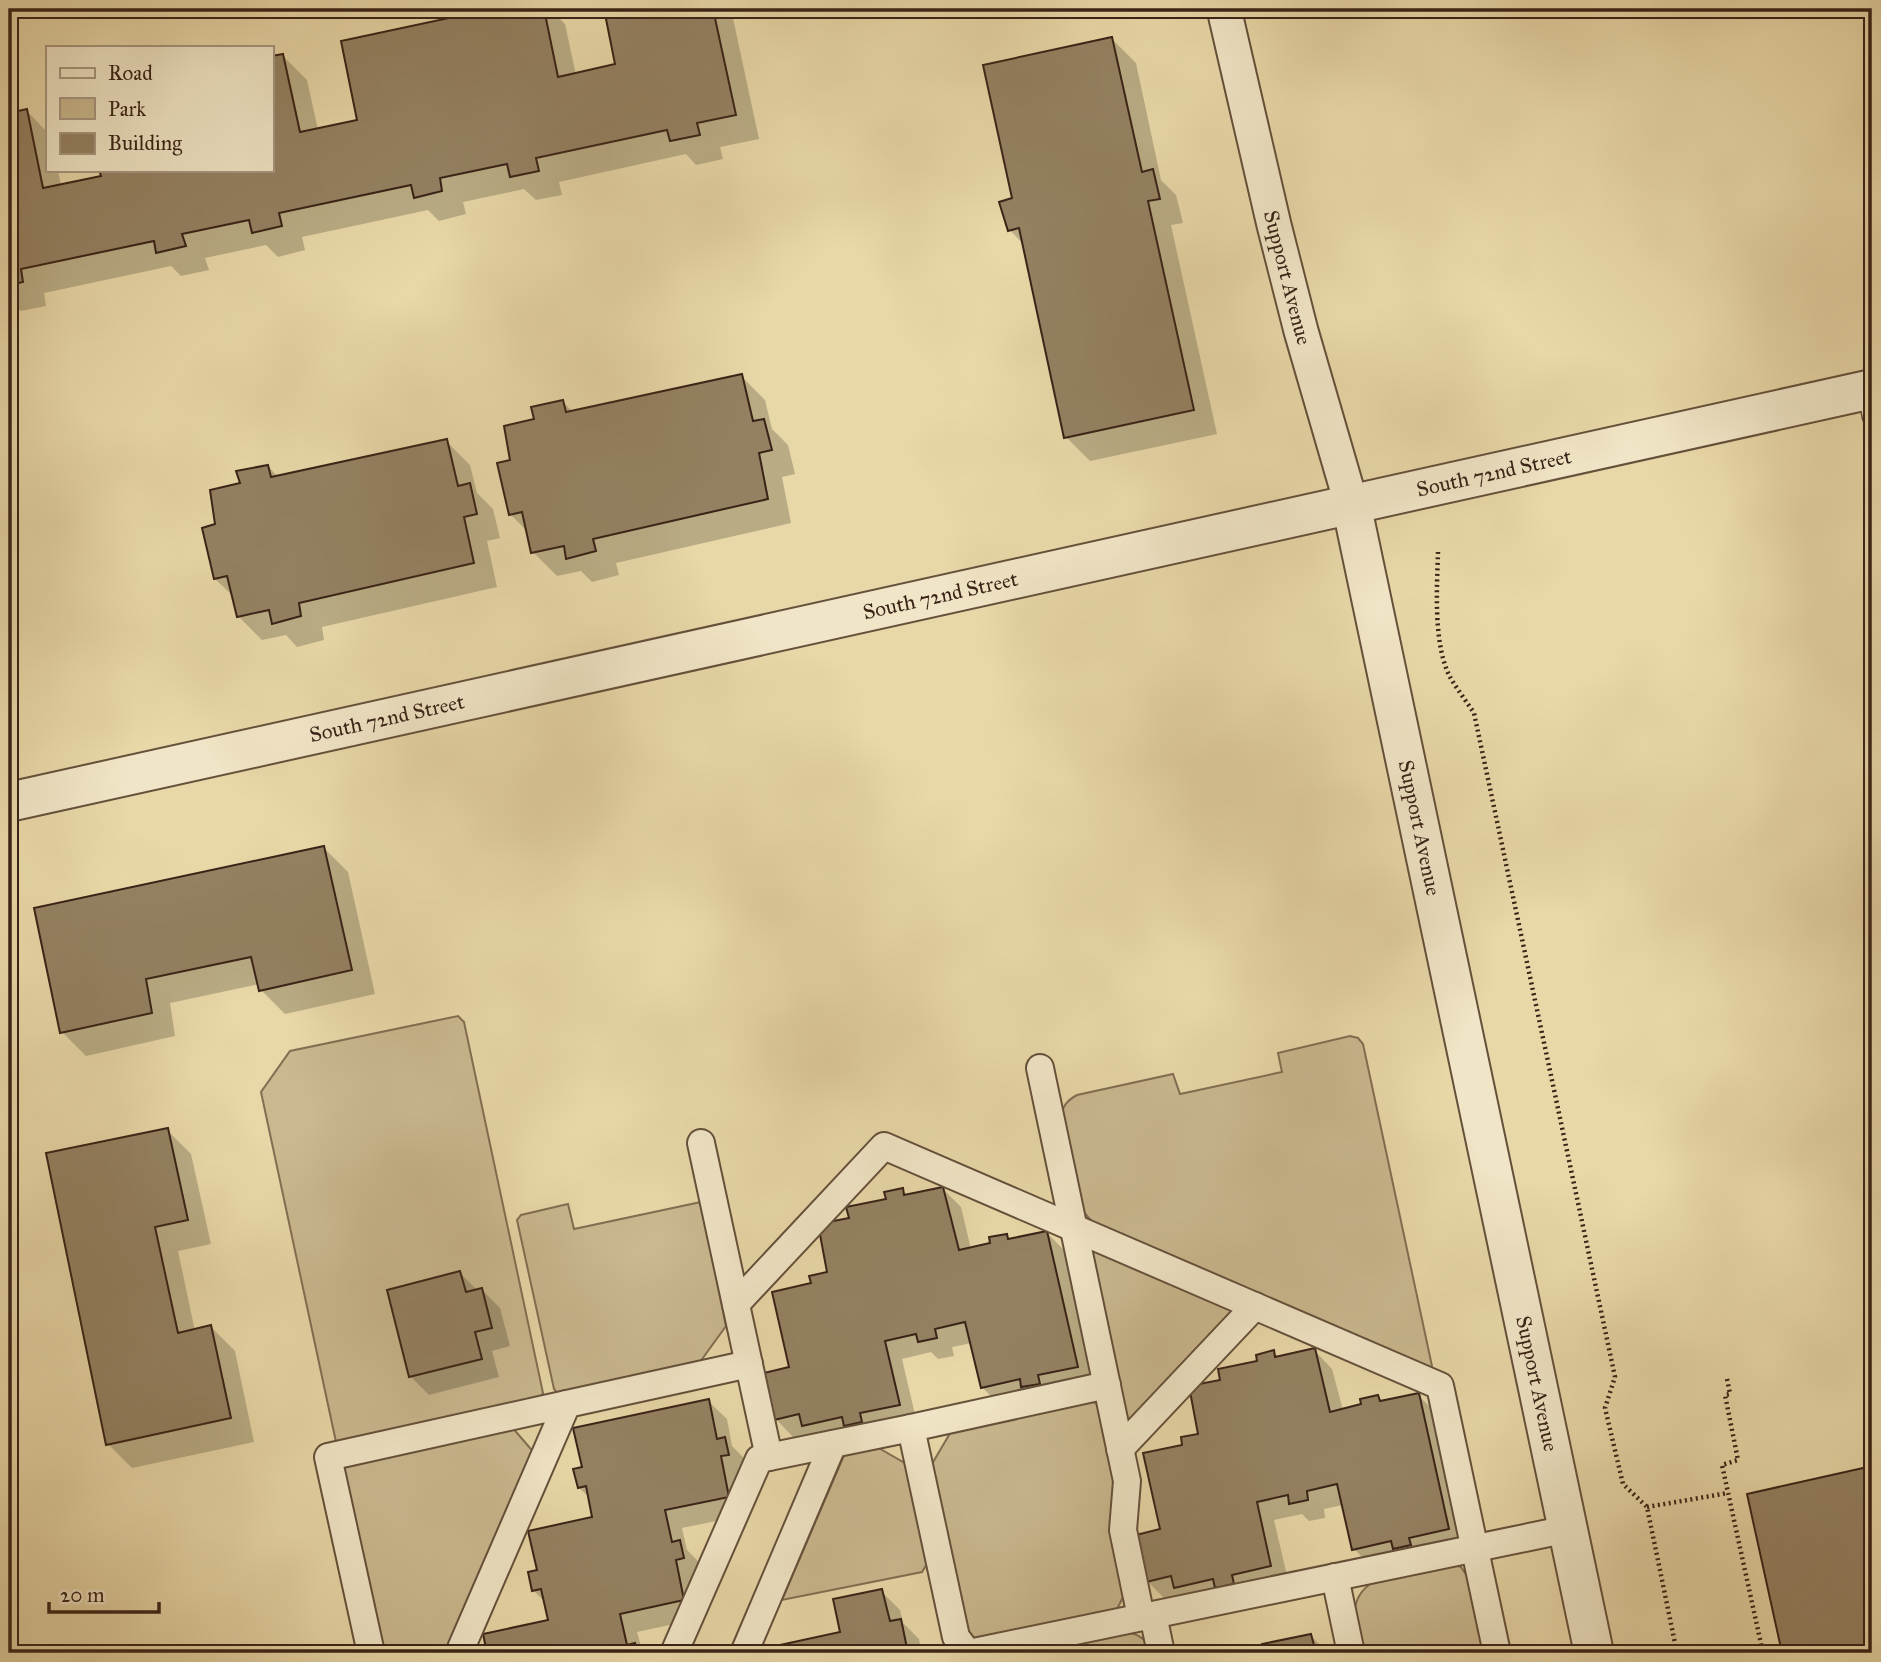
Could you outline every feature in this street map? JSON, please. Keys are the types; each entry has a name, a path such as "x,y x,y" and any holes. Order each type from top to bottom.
{"street":[{"name":"Support Avenue","path":"1224,9 1277,239 1351,503 1594,1653"},
{"name":"South 72nd Street","path":"9,802 1351,503 1871,398"},
{"path":"1040,1068 1127,1481 1123,1530 1147,1616 1161,1653"},
{"path":"701,1143 769,1457"},
{"path":"736,1304 884,1146 1440,1387 1497,1653"},
{"path":"1121,1449 1255,1306"},
{"path":"371,1653 328,1457 749,1364"},
{"path":"674,1653 758,1459 911,1429 1107,1385"},
{"path":"459,1653 567,1404"},
{"path":"911,1429 956,1637 969,1653 1568,1529"},
{"path":"744,1653 833,1444"},
{"path":"1335,1577 1352,1653"}],"path":[{"path":"1438,552 1436,609 1443,649 1449,675 1474,713 1615,1377 1605,1408 1623,1484 1647,1507 1677,1653"},
{"path":"1727,1378 1730,1394 1725,1395 1738,1460 1721,1465 1763,1653"},
{"path":"1647,1507 1728,1493"}],"green space":[{"path":"458,1016 464,1022 543,1393 539,1401 336,1442 261,1092 290,1051"},
{"path":"1350,1036 1358,1038 1363,1044 1432,1366 1430,1370 1094,1224 1082,1210 1060,1119 1066,1104 1077,1095 1173,1074 1180,1094 1282,1072 1278,1053"},
{"path":"701,1202 726,1326 697,1366 560,1396 554,1389 517,1220 521,1215 568,1204 574,1229"},
{"path":"1097,1249 1236,1310 1129,1429 1091,1254"},
{"path":"1090,1400 1099,1405 1115,1484 1125,1593 1116,1611 974,1639 964,1631 929,1469 952,1430"},
{"path":"511,1426 536,1455 450,1653 380,1653 342,1470 347,1464"},
{"path":"877,1447 908,1465 928,1562 922,1572 782,1600 845,1453"},
{"path":"1449,1563 1461,1567 1469,1579 1488,1653 1363,1653 1355,1612 1359,1595 1366,1587 1376,1580"},
{"path":"1123,1632 1141,1638 1152,1653 1032,1653"}],"building":[{"path":"491,9 544,9 558,77 615,64 604,9 713,9 736,115 697,123 700,135 670,141 667,130 536,158 539,171 510,177 507,164 440,178 442,191 414,198 411,185 279,213 282,226 252,233 249,220 182,234 186,246 156,253 154,241 21,269 23,282 9,285 9,113 27,109 43,188 101,176 100,172 273,172 273,56 283,54 300,132 357,120 341,41"},
{"path":"1112,37 1142,172 1153,169 1160,199 1148,201 1194,410 1064,438 1019,228 1008,231 999,202 1012,198 983,65"},
{"path":"742,374 753,421 764,419 772,450 759,453 768,499 593,539 596,551 566,559 564,546 531,553 522,512 509,515 497,463 510,460 504,426 534,419 531,407 563,400 566,412"},
{"path":"447,439 458,486 470,483 477,514 464,517 474,563 299,603 301,616 272,624 269,610 237,617 227,576 214,579 202,528 215,524 210,490 240,483 236,471 268,465 271,477"},
{"path":"324,846 352,970 259,991 251,957 146,979 152,1013 60,1033 34,908"},
{"path":"168,1128 188,1220 155,1227 178,1333 211,1325 231,1418 106,1445 46,1153"},
{"path":"943,1187 959,1250 990,1243 989,1237 1007,1234 1008,1239 1047,1231 1078,1367 1038,1375 1040,1384 1021,1387 1020,1379 981,1388 965,1322 935,1329 937,1338 918,1342 916,1334 885,1341 900,1405 860,1413 862,1422 844,1426 842,1417 802,1426 799,1414 774,1420 764,1373 789,1367 772,1292 811,1283 809,1276 827,1272 818,1224 849,1218 846,1207 886,1199 884,1192 903,1188 904,1195"},
{"path":"460,1271 466,1292 482,1288 492,1328 475,1332 482,1359 409,1377 387,1290"},
{"path":"1315,1348 1330,1412 1361,1404 1360,1399 1378,1395 1380,1401 1419,1393 1449,1529 1409,1538 1411,1545 1393,1549 1391,1541 1352,1550 1337,1484 1307,1491 1308,1500 1289,1504 1288,1495 1257,1502 1271,1566 1232,1575 1234,1584 1215,1588 1213,1579 1174,1588 1171,1576 1146,1582 1136,1535 1160,1529 1143,1453 1182,1445 1181,1437 1198,1434 1189,1386 1220,1380 1218,1369 1257,1361 1256,1355 1274,1350 1275,1357"},
{"path":"709,1399 717,1439 725,1437 729,1455 721,1456 729,1497 665,1510 672,1542 680,1540 684,1558 676,1560 684,1600 620,1614 627,1645 635,1643 637,1653 487,1653 483,1634 548,1620 541,1589 532,1591 528,1572 537,1570 528,1531 592,1517 586,1486 578,1488 573,1469 582,1467 573,1428"},
{"path":"1872,1466 1872,1653 1782,1653 1747,1494"},
{"path":"882,1589 890,1621 901,1619 908,1653 767,1653 766,1648 840,1632 833,1599"},
{"path":"1311,1634 1316,1653 1264,1653 1262,1644"}]}
